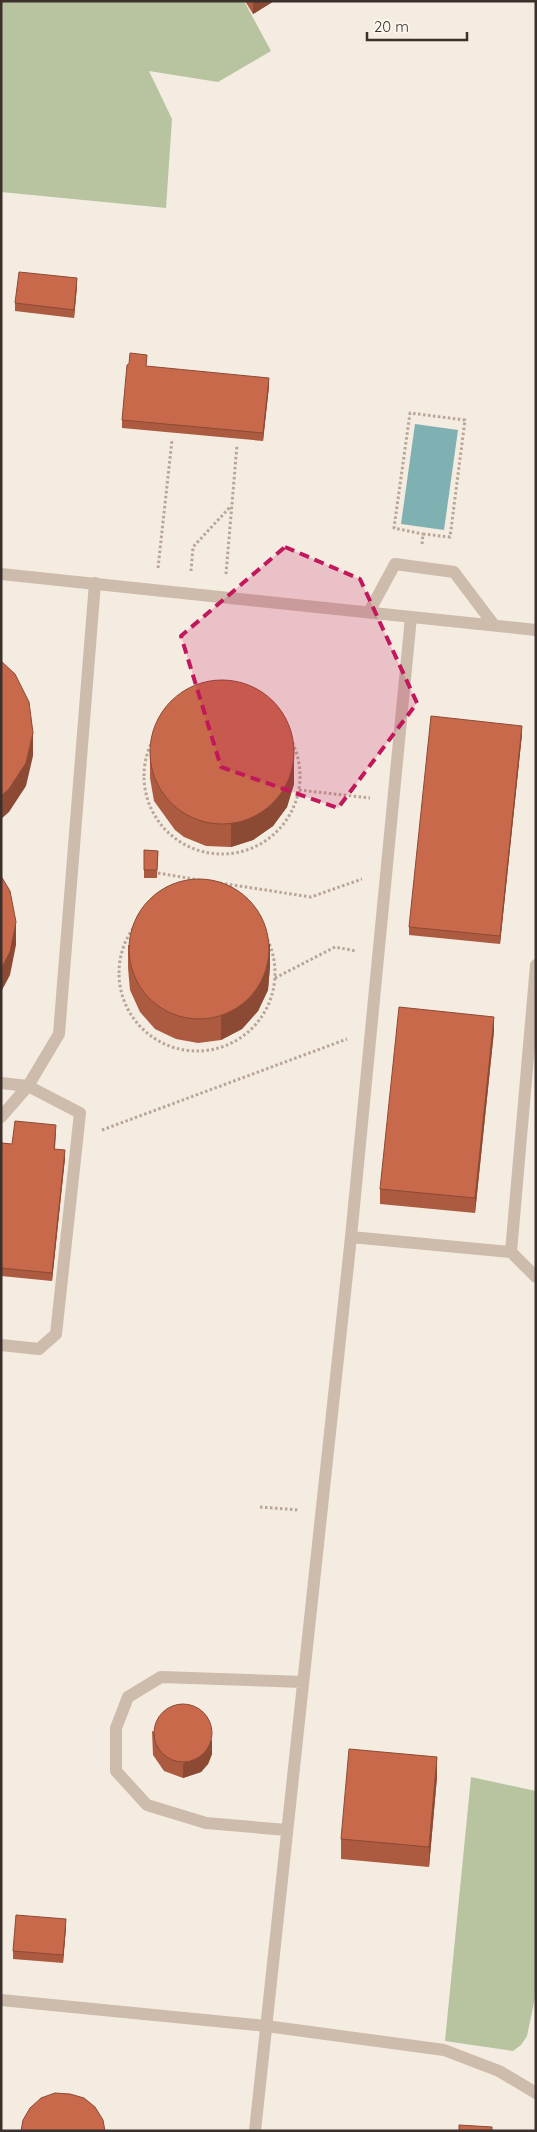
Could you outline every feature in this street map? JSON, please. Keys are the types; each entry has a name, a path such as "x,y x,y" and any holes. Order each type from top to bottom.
{"lane":[{"path":"369,612 395,564 454,572 494,626"},
{"path":"1,574 536,630"},
{"path":"1,1117 28,1086 58,1034 95,583"},
{"path":"255,2131 350,1237 411,617"},
{"path":"511,1252 536,964"},
{"path":"1,1083 28,1086 80,1113 56,1334 39,1349 1,1345"},
{"path":"350,1237 511,1252 536,1277"},
{"path":"287,1830 206,1822 147,1806 116,1771 116,1728 128,1698 161,1677 303,1682"},
{"path":"1,2000 266,2026 444,2050 499,2071 536,2093"}],"path":[{"path":"410,413 465,420 450,537 423,534 394,528 410,413"},
{"path":"155,590 172,440"},
{"path":"225,584 237,445"},
{"path":"190,580 194,547 231,506"},
{"path":"417,567 423,534"},
{"path":"209,698 234,698 258,706 278,721 293,742 300,766 299,790 292,811 280,829 263,843 243,852 221,855 200,852 180,843 163,828 150,810 144,789 144,764 151,741 165,721 186,706 209,698"},
{"path":"299,790 393,800"},
{"path":"215,882 311,897 386,870"},
{"path":"158,873 206,881"},
{"path":"210,895 233,904 254,918 268,939 275,962 275,978 275,988 268,1009 255,1027 238,1040 218,1049 196,1052 175,1049 155,1040 138,1026 126,1008 119,987 119,962 126,938 140,918 161,903 185,896 210,895"},
{"path":"275,978 335,947 378,954"},
{"path":"77,1134 89,1135 354,1036 370,1038"},
{"path":"260,1507 321,1513"}],"highlighted area":[{"path":"285,547 360,579 417,703 338,808 221,767 181,636"}],"green space":[{"path":"1,1 244,1 271,51 218,82 149,71 172,119 166,208 1,192"},
{"path":"471,1777 536,1791 536,1993 527,2036 521,2045 513,2051 445,2041"}],"water":[{"path":"415,424 458,430 444,530 401,524"}],"building":[{"path":"19,272 77,278 74,310 15,303"},
{"path":"130,353 147,355 146,366 269,378 263,433 122,420 127,365 129,364"},
{"path":"1,661 15,674 29,702 33,733 26,763 9,789 1,796"},
{"path":"222,680 249,686 262,692 273,701 282,712 288,725 294,752 288,779 282,792 273,803 262,812 249,818 222,824 195,818 182,812 171,803 162,792 156,779 150,752 156,725 162,712 171,701 182,692 195,686"},
{"path":"431,716 522,726 500,936 409,927"},
{"path":"144,850 158,851 157,870 144,870"},
{"path":"1,876 10,891 16,922 10,952 1,969"},
{"path":"199,879 213,880 226,884 238,890 249,899 258,910 264,922 268,935 268,963 264,976 258,988 249,999 238,1008 226,1014 213,1018 199,1019 185,1018 172,1014 160,1008 149,999 140,988 134,976 130,963 129,949 130,935 134,922 140,910 149,899 160,890 172,884 185,880"},
{"path":"399,1007 494,1017 475,1198 380,1189"},
{"path":"15,1121 56,1125 54,1149 65,1150 52,1273 1,1268 1,1149 2,1143 12,1144"},
{"path":"177,1704 189,1704 204,1712 212,1727 212,1739 204,1754 189,1762 177,1762 162,1754 154,1739 154,1727 162,1712"},
{"path":"349,1749 437,1757 429,1847 341,1839"},
{"path":"16,1915 66,1919 63,1955 13,1951"},
{"path":"55,2093 70,2094 84,2098 95,2107 103,2120 105,2131 21,2131 23,2120 30,2108 41,2098"},
{"path":"459,2125 492,2127 492,2131 459,2131"}]}
